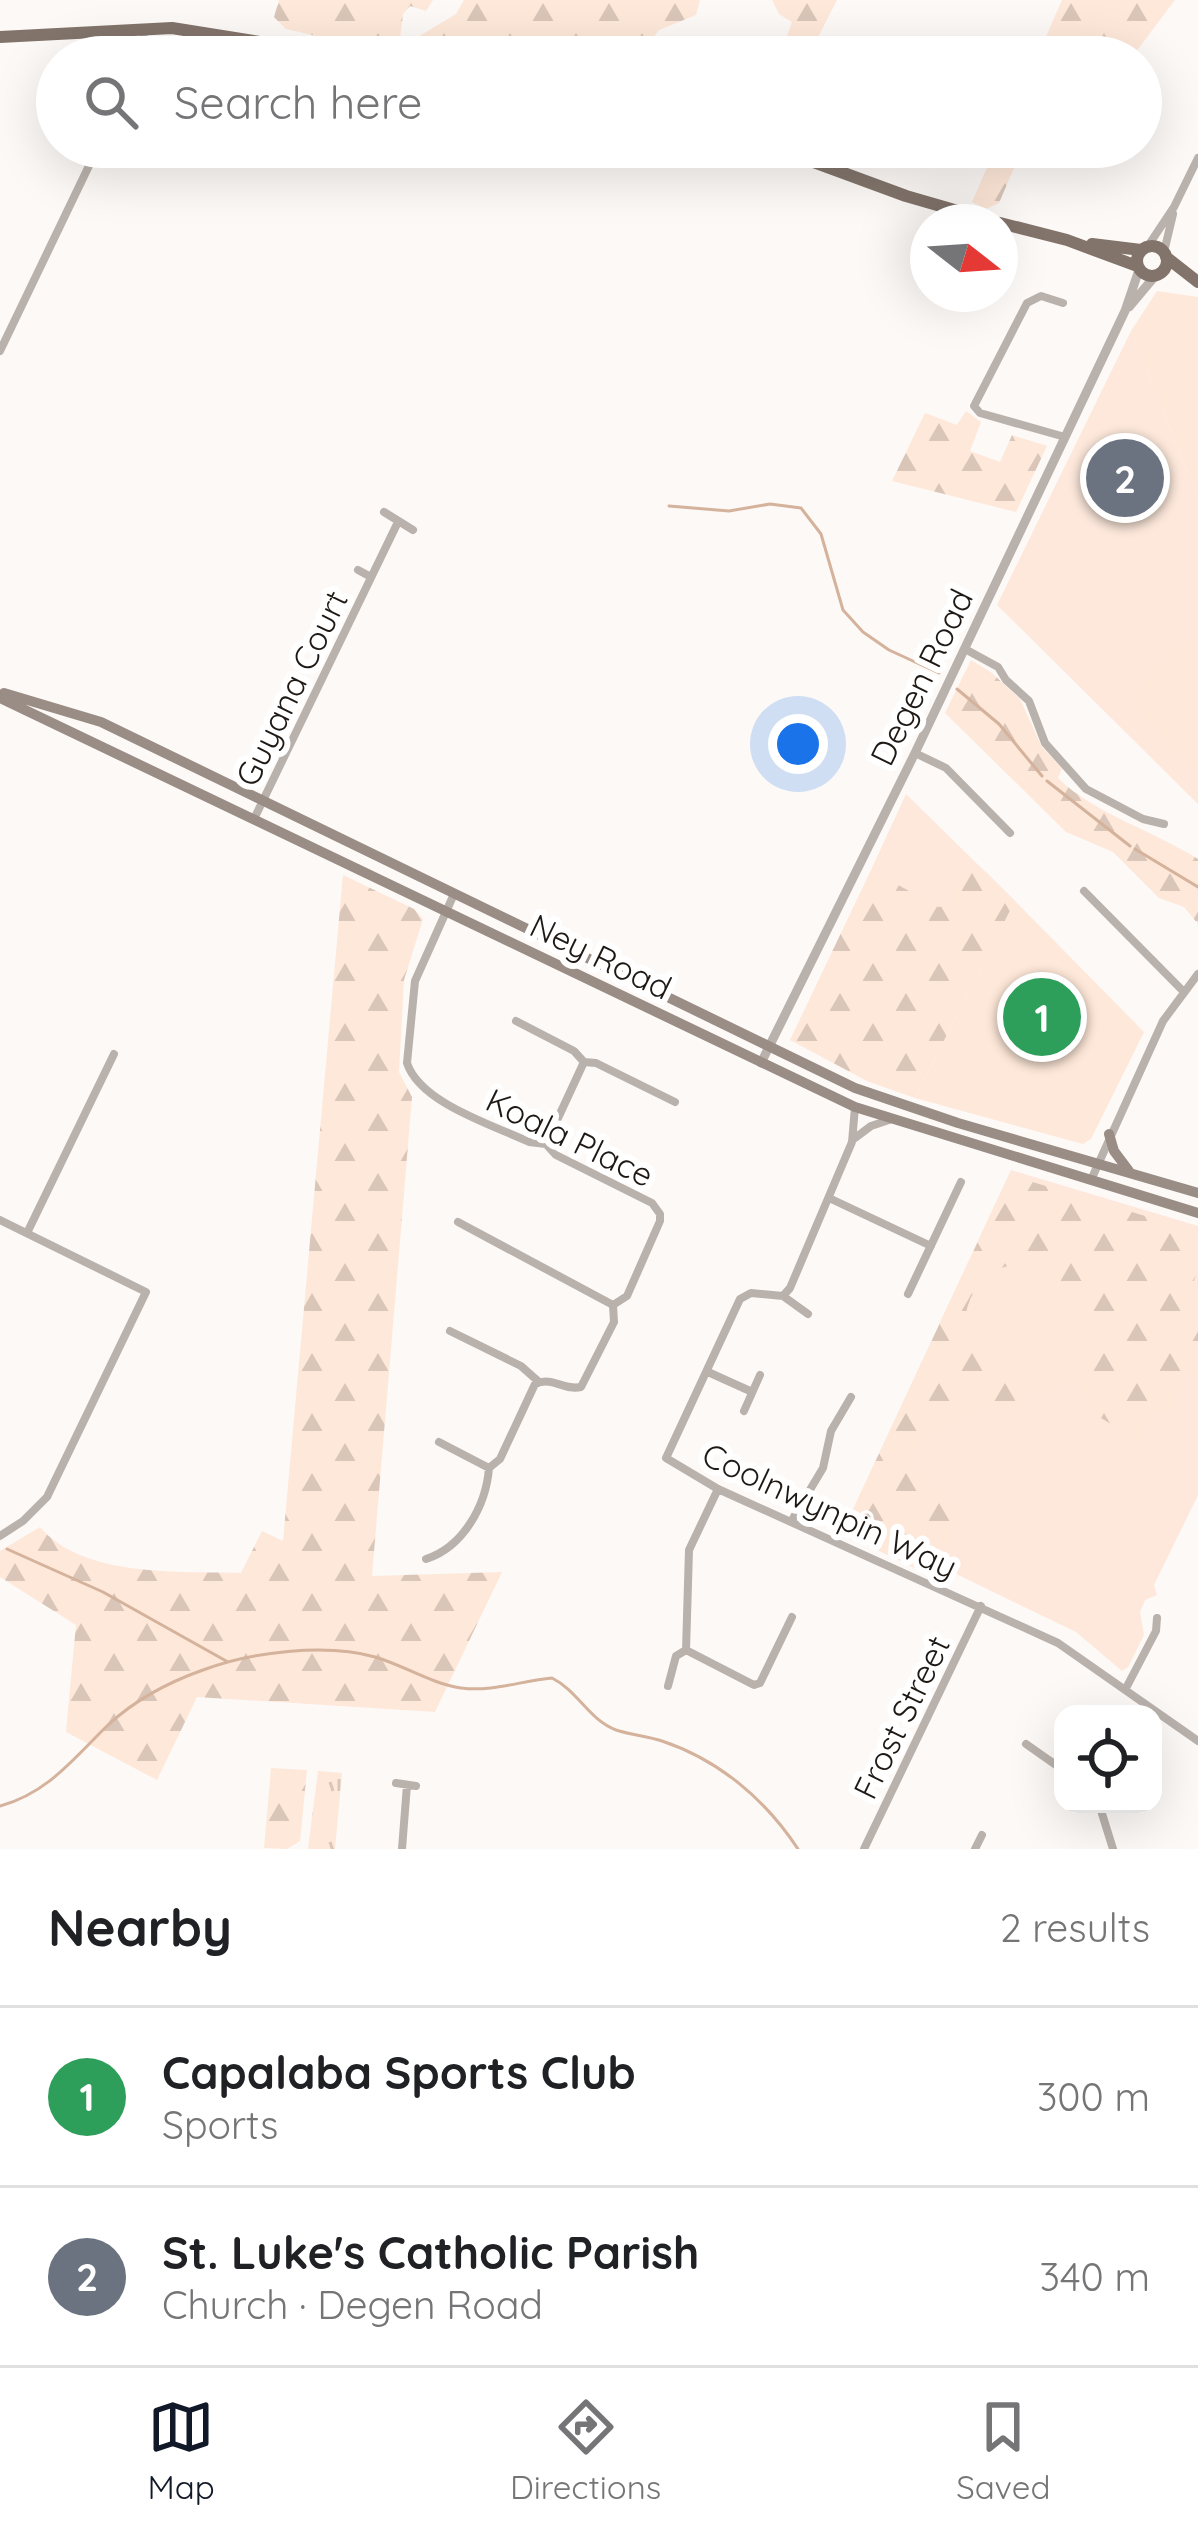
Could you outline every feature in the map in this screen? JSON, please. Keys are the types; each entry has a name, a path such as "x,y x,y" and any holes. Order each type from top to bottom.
{"main road":[{"path":"0,37 144,27 222,36"},
{"path":"829,168 933,204"},
{"path":"1018,228 1158,274 1198,282 1165,254 1067,241"},
{"path":"1138,268 1144,248"},
{"path":"1158,274 1165,254"},
{"name":"Ney Road","path":"0,695 101,722 855,1088 1198,1193"},
{"name":"Ney Road","path":"0,695 855,1107 1198,1213"},
{"path":"1109,1134 1114,1151 1131,1174"}],"street":[{"path":"143,36 144,27"},
{"path":"1144,248 1174,207 1198,158"},
{"path":"0,350 88,168"},
{"path":"1165,254 1174,207"},
{"name":"Degen Road","path":"761,1063 965,649 1125,311 1138,268"},
{"name":"Degen Road","path":"1125,311 1158,274"},
{"path":"1063,303 1041,296 1027,303 974,406 980,412 1065,437"},
{"path":"384,512 413,530"},
{"name":"Guyana Court","path":"254,819 398,522"},
{"name":"Guyana Court","path":"358,571 371,577"},
{"path":"965,649 998,667 1030,701 1045,743 1086,789 1143,819 1165,824"},
{"path":"915,753 946,768 1010,832"},
{"path":"1084,891 1183,992"},
{"name":"Koala Place","path":"454,894 422,963 411,1001 410,1074 432,1096 529,1142 546,1144 556,1155 652,1203 660,1214 627,1296 613,1305 614,1322 581,1387 573,1389 553,1380 539,1382"},
{"path":"1091,1180 1095,1162 1163,1022 1198,974"},
{"path":"516,1021 574,1051 584,1062 596,1063 675,1102"},
{"path":"27,1233 114,1054"},
{"path":"546,1144 584,1062"},
{"path":"808,1314 783,1296 852,1142 855,1107"},
{"path":"852,1142 871,1126 890,1119"},
{"path":"908,1294 961,1183"},
{"path":"829,1198 931,1246"},
{"path":"0,1220 146,1292 46,1497 0,1536"},
{"path":"458,1222 613,1305"},
{"name":"Coolnwynpin Way","path":"783,1296 751,1293 740,1299 666,1452 675,1466 718,1490 1058,1643 1198,1741"},
{"path":"426,1558 447,1552 459,1542 489,1468 500,1459 539,1382 521,1366 450,1331"},
{"path":"708,1372 750,1391"},
{"path":"744,1411 760,1375"},
{"path":"792,1520 823,1468 831,1431 851,1397"},
{"path":"439,1442 489,1468"},
{"path":"686,1650 689,1550 718,1490"},
{"name":"Frost Street","path":"864,1849 981,1606"},
{"path":"686,1650 760,1683 792,1617"},
{"path":"1125,1690 1156,1631 1157,1618"},
{"path":"668,1686 676,1656 686,1650"},
{"path":"1026,1744 1054,1764"},
{"path":"396,1783 412,1785 402,1849"},
{"path":"1102,1813 1113,1849"},
{"path":"975,1849 982,1835"}],"shaded area":[{"path":"1131,331 1198,498 1198,804 997,605"},
{"path":"906,794 1015,901 986,957 871,870"},
{"path":"1011,1170 1198,1226 1198,1495 1154,1585 1157,1595 1145,1600 1140,1612 1144,1635 1122,1671 1076,1632 944,1568 938,1579 842,1533"}],"green space":[{"path":"279,0 433,0 426,11 410,6 403,14 400,36 317,36 286,29 274,17"},
{"path":"464,0 700,0 696,15 654,36 419,36 456,14"},
{"path":"772,0 837,0 819,36 787,36 792,22 779,14"},
{"path":"1062,0 1175,0 1148,36 1046,36"},
{"path":"987,168 1014,168 999,203 972,202"},
{"path":"1157,291 1198,297 1198,498 1131,331"},
{"path":"966,411 981,422 970,451 1000,462 1012,435 1047,446 1016,512 892,481 925,413 957,425"},
{"path":"1182,642 1198,648 1198,771 1161,736 1139,704 1144,681"},
{"path":"971,660 1020,699 1042,747 1062,768 1058,778 1106,812 1198,859 1198,924 1184,907 1159,898 1113,852 1066,832 945,713"},
{"path":"871,870 938,907 948,906 954,886 971,870 985,871 1015,901 915,1098 867,1081 790,1040"},
{"path":"343,875 414,909 423,919 404,980 399,1072 412,1097 372,1576 502,1572 435,1712 197,1697 157,1780 66,1732 76,1625 0,1577 0,1551 40,1527 59,1544 107,1563 162,1571 241,1573 262,1531 283,1541"},
{"path":"1015,901 1144,1032 1091,1139 1083,1144 915,1098"},
{"path":"1009,1175 1198,1232 1198,1268 1187,1304 1198,1308 1198,1376 1187,1369 1173,1407 1151,1414 1139,1441 1101,1418 1075,1383 1097,1346 990,1273 970,1299 993,1374 1029,1390 1015,1412 989,1404 921,1436 908,1469 958,1509 938,1579 842,1533"},
{"path":"1018,1264 1074,1292 1096,1323 1098,1341 1092,1359 1076,1378 1056,1389 1035,1391 993,1374 977,1358 968,1338 966,1315 978,1286 993,1272"},
{"path":"271,1768 307,1770 300,1841 287,1849 264,1848"},
{"path":"318,1771 342,1773 335,1849 308,1849"}],"waterway":[{"path":"669,506 729,511 770,504 801,508 821,534 843,610 889,650 939,673"},
{"path":"957,689 999,724 1042,776"},
{"path":"1047,781 1130,846"},
{"path":"1135,849 1198,887"},
{"path":"7,1549 103,1592 228,1662"},
{"path":"0,1806 46,1783 118,1716 177,1680 243,1658 334,1651 375,1657 461,1688 552,1678 616,1730 683,1749 721,1770 771,1814 798,1849"}],"place":[{"name":"St. Luke's Catholic Parish","path":"1125,478"},
{"name":"Capalaba Sports Club","path":"1042,1017"}]}
